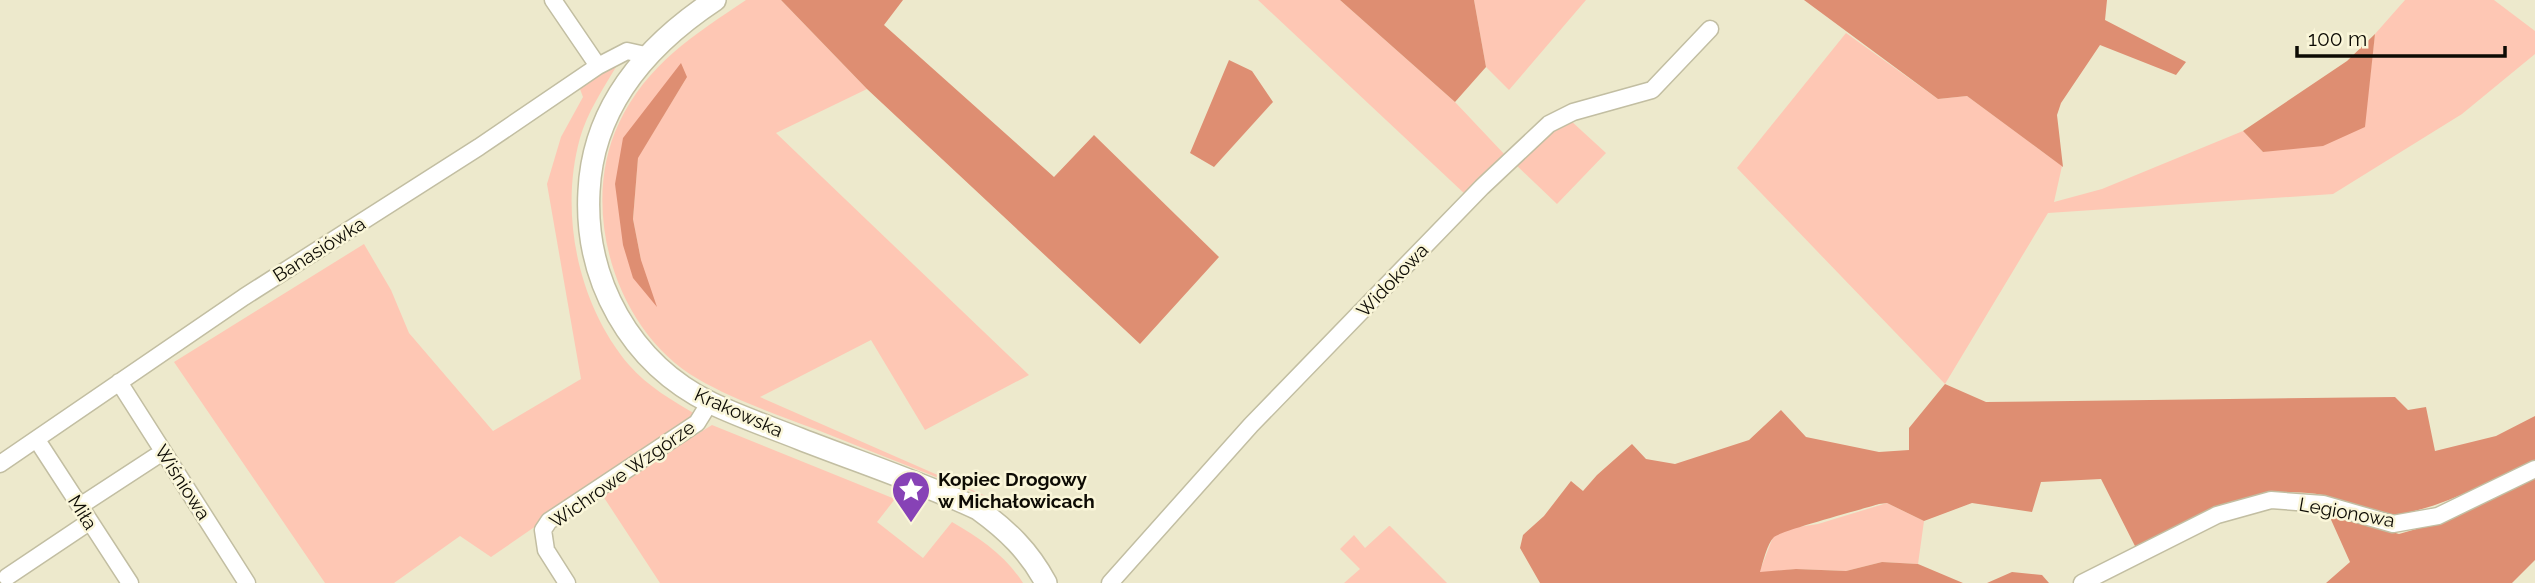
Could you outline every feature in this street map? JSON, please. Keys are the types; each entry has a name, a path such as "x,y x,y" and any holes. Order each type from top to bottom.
{"main road":[{"name":"Krakowska","path":"715,0 673,30 645,55 611,105 596,144 589,173 589,235 606,291 627,333 660,369 710,402 978,509 1010,533 1032,559 1046,583"}],"street":[{"path":"553,0 598,66"},
{"name":"Widokowa","path":"1110,583 1251,425 1482,187 1540,133 1559,118 1573,112 1652,90 1710,29"},
{"name":"Banasiówka","path":"0,464 119,382 598,66 627,51 645,55"},
{"name":"Wiśniowa","path":"119,382 247,583"},
{"name":"Wichrowe Wzgórze","path":"567,583 546,550 543,530 549,521 697,424 710,402"},
{"name":"Miła","path":"37,440 130,583"},
{"path":"80,506 155,457"},
{"name":"Legionowa","path":"2082,583 2217,515 2271,500 2323,504 2393,524 2438,516 2535,469"},
{"path":"3,580 89,522"}],"shaded area":[{"path":"746,0 781,0 867,89 776,133 1029,375 925,430 871,340 760,397 997,501 712,387 669,358 645,331 626,300 612,266 604,229 603,193 607,157 619,123 630,102 658,67 690,39","holes":["687,77 638,157 633,219 641,260 656,304 615,184"]},
{"path":"781,0 903,0 884,25 1054,177 1094,135 1219,257 1140,344 867,89"},
{"path":"1258,0 1340,0 1455,102 1506,156 1466,195"},
{"path":"1340,0 1474,0 1486,67 1455,102"},
{"path":"1474,0 1586,0 1509,90 1486,67"},
{"path":"1804,0 2107,0 2105,20 2186,62 2176,75 2100,45 2061,103 2057,115 2063,167 1967,96 1938,99"},
{"path":"2405,0 2494,0 2535,31 2535,54 2462,114 2333,194 2048,213 1945,384 1737,168 1846,33 1938,99 1967,96 2062,166 2054,202 2102,189 2243,131 2263,152 2364,127 2375,34"},
{"path":"2375,34 2365,127 2323,146 2263,152 2243,131 2347,61"},
{"path":"1229,60 1252,71 1273,102 1214,167 1190,153"},
{"path":"612,63 616,67 587,119 574,167 573,227 578,257 597,315 611,341 629,365 652,386 697,415 491,557 460,536 394,583 325,583 174,362 364,244 391,290 409,333 493,431 581,379 547,184 561,137 583,97 580,89"},
{"path":"681,63 687,77 638,158 633,219 641,260 657,307 633,278 623,245 615,184 623,138"},
{"path":"1570,120 1606,153 1557,204 1514,163 1552,127"},
{"path":"1945,384 1986,402 2395,397 2408,410 2426,407 2435,451 2496,436 2535,416 2535,461 2450,500 2395,515 2379,513 2323,495 2298,492 2249,498 2203,514 2136,548 2101,479 2041,482 2032,512 1972,503 1924,521 1887,503 1879,504 1774,537 1760,572 1796,569 1846,571 1882,562 1918,564 1963,583 1540,583 1520,548 1523,535 1544,516 1571,481 1583,491 1632,444 1646,459 1675,464 1749,440 1781,410 1806,437 1879,452 1909,450 1909,428"},
{"path":"712,425 895,499 877,522 923,558 952,522 992,548 1023,583 660,583 601,493"},
{"path":"2535,475 2535,560 2512,583 2326,583 2350,562 2328,513 2399,534 2437,523"},
{"path":"1887,503 1924,521 1918,564 1882,562 1846,571 1796,569 1759,573 1773,537 1785,529 1818,524"},
{"path":"1389,526 1447,583 1344,583 1360,569 1340,549 1354,535 1365,548"},
{"path":"2012,572 2042,575 2049,583 1987,583"}],"place":[{"name":"Kopiec Drogowy w Michałowicach","path":"911,524"}]}
